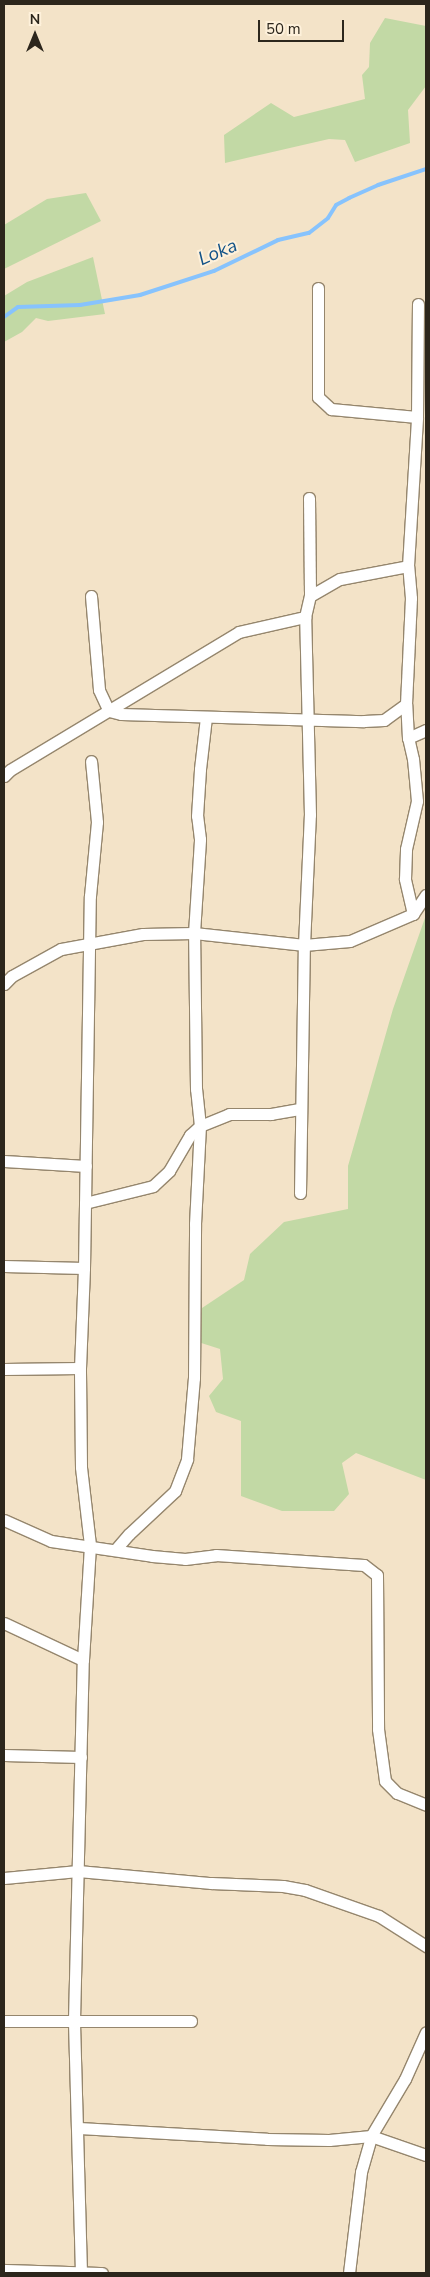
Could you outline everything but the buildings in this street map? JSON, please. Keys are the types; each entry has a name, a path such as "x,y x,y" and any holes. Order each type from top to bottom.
{"street":[{"path":"318,288 318,397 330,408 417,416"},
{"path":"413,914 405,880 406,849 417,801 413,759 408,738 406,704 411,598 408,566 417,416 418,304"},
{"path":"300,1193 304,945 310,815 305,616 310,596 309,498"},
{"path":"310,596 340,579 408,566"},
{"path":"91,596 99,690 109,711"},
{"path":"4,776 10,770 239,632 305,616"},
{"path":"109,711 121,714 206,717 384,720 406,704"},
{"path":"115,1550 129,1534 175,1491 187,1459 194,1378 195,1224 200,1126 196,1089 194,933 200,839 198,816 200,769 206,717"},
{"path":"408,738 426,730"},
{"path":"81,2272 79,2128 74,2020 83,1660 90,1545 81,1467 80,1368 84,1268 90,896 96,822 91,761"},
{"path":"4,984 12,976 61,950 143,934 194,933 304,945 350,942 413,914 426,896"},
{"path":"85,1203 153,1186 169,1171 190,1135 200,1126 229,1114 271,1114 300,1109"},
{"path":"4,1161 86,1166"},
{"path":"4,1266 84,1268"},
{"path":"4,1369 80,1368"},
{"path":"4,1520 50,1541 185,1559 216,1555 364,1566 377,1575 378,1729 385,1781 397,1793 426,1805"},
{"path":"4,1623 83,1660"},
{"path":"4,1755 81,1757"},
{"path":"4,1878 78,1871 211,1883 283,1886 305,1890 379,1916 426,1946"},
{"path":"4,2022 74,2020 191,2021"},
{"path":"349,2273 362,2172 371,2136 405,2079 426,2032"},
{"path":"79,2128 267,2139 329,2140 371,2136 426,2155"},
{"path":"4,2270 102,2273"}],"green space":[{"path":"385,18 426,26 426,86 408,110 410,143 355,162 345,140 329,139 225,163 224,135 271,103 294,117 365,99 362,75 369,67 370,43"},
{"path":"86,193 101,221 4,269 4,225 47,199"},
{"path":"93,257 105,314 48,321 36,318 22,332 4,342 4,296 27,282"},
{"path":"426,915 426,1480 356,1453 342,1463 349,1494 334,1511 282,1511 241,1496 241,1421 216,1412 209,1396 223,1379 220,1349 195,1341 202,1308 244,1280 250,1254 284,1222 348,1209 348,1166 393,1009"}],"waterway":[{"name":"Loka","path":"4,317 18,307 80,305 140,295 214,271 278,240 309,233 328,218 336,205 349,198 378,185 426,169"}]}
